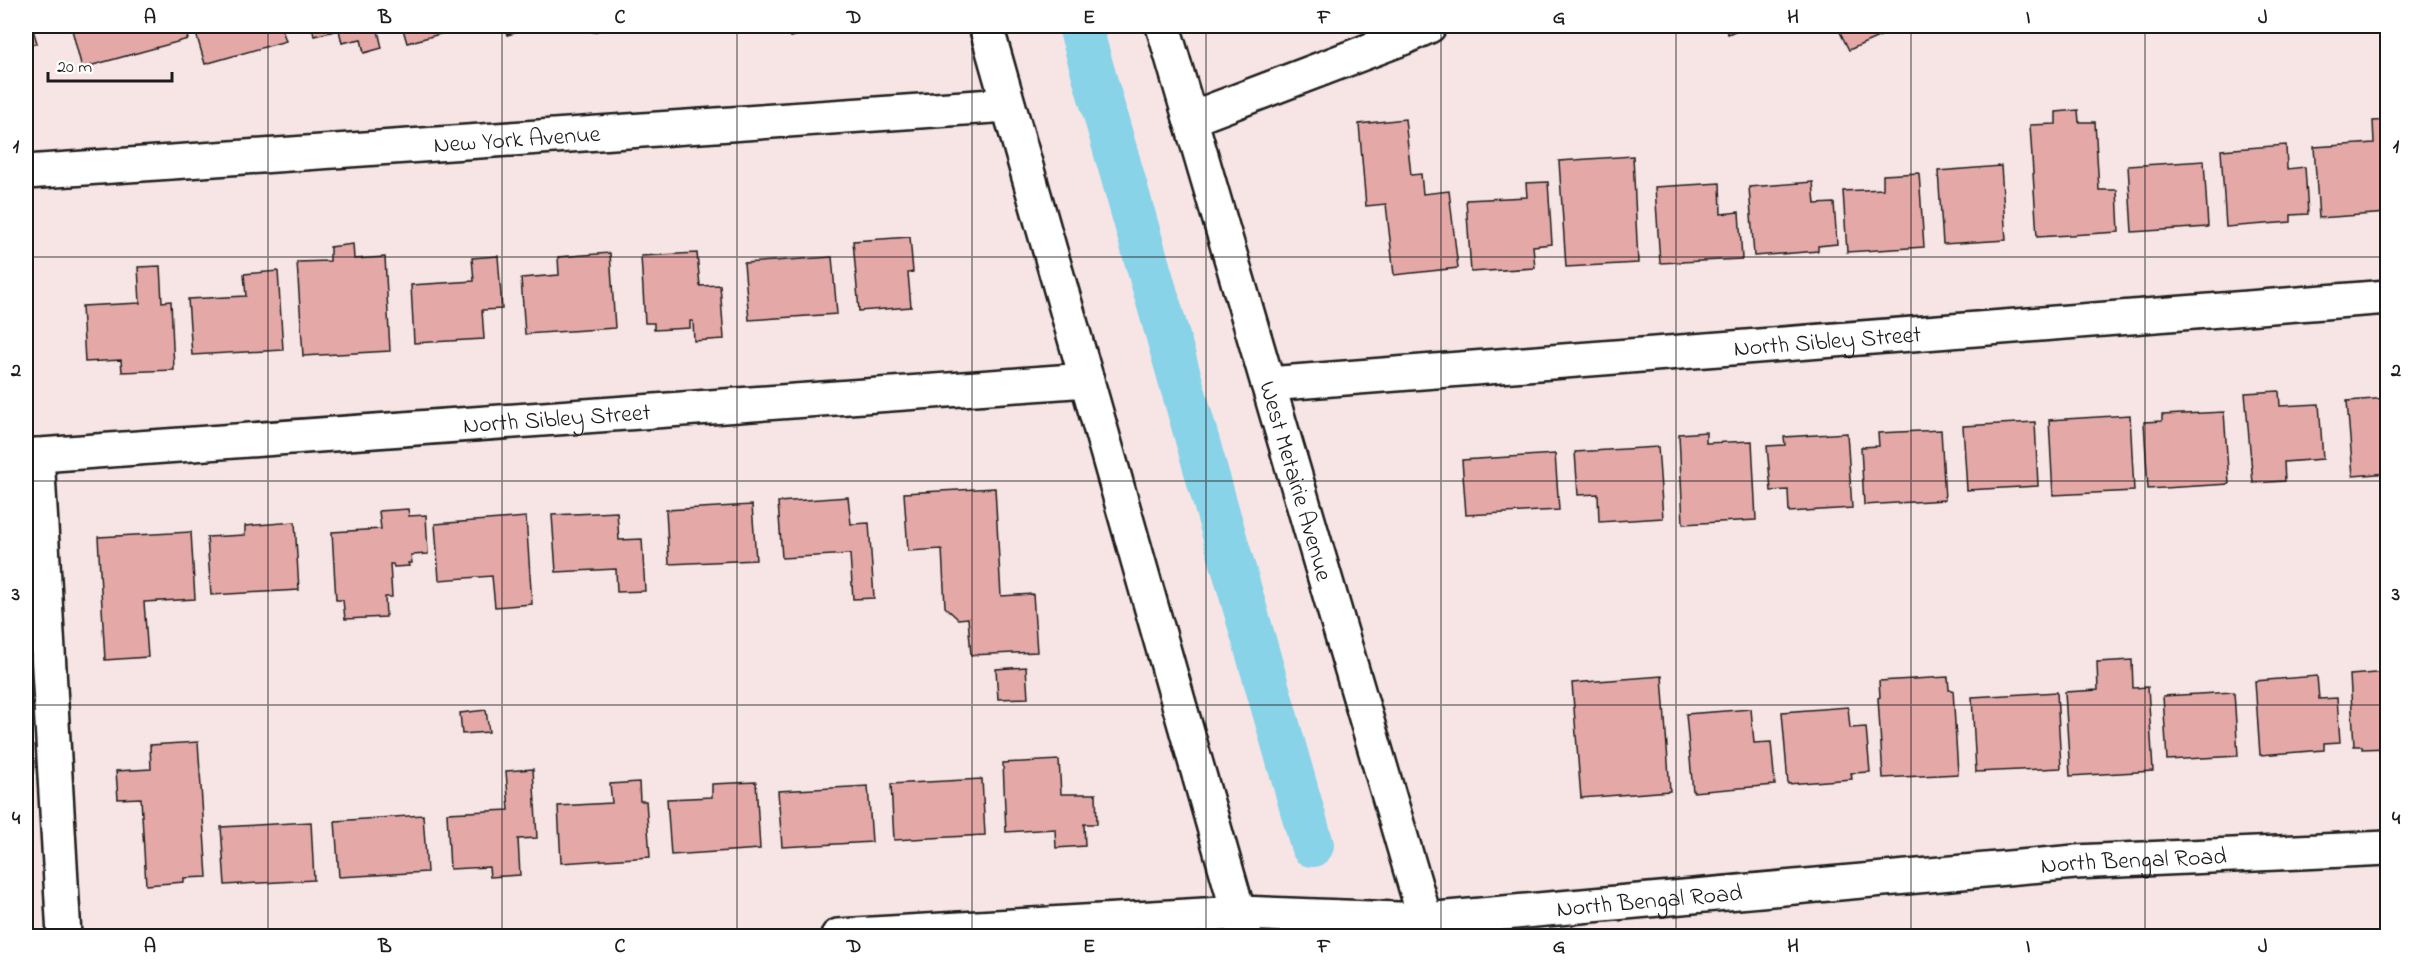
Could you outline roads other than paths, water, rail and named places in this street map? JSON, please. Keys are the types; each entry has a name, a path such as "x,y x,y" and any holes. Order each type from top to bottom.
{"street":[{"path":"986,26 1242,925"},
{"name":"West Metairie Avenue","path":"1163,26 1427,928"},
{"path":"1190,118 1429,26"},
{"name":"New York Avenue","path":"26,172 1008,105"},
{"name":"North Sibley Street","path":"1269,384 2388,297"},
{"name":"North Sibley Street","path":"31,455 1087,380"},
{"path":"31,455 64,936"},
{"name":"North Bengal Road","path":"838,936 1242,925 1427,928 2075,862 2388,848"}],"waterway":[{"path":"1080,26 1312,845"}]}
